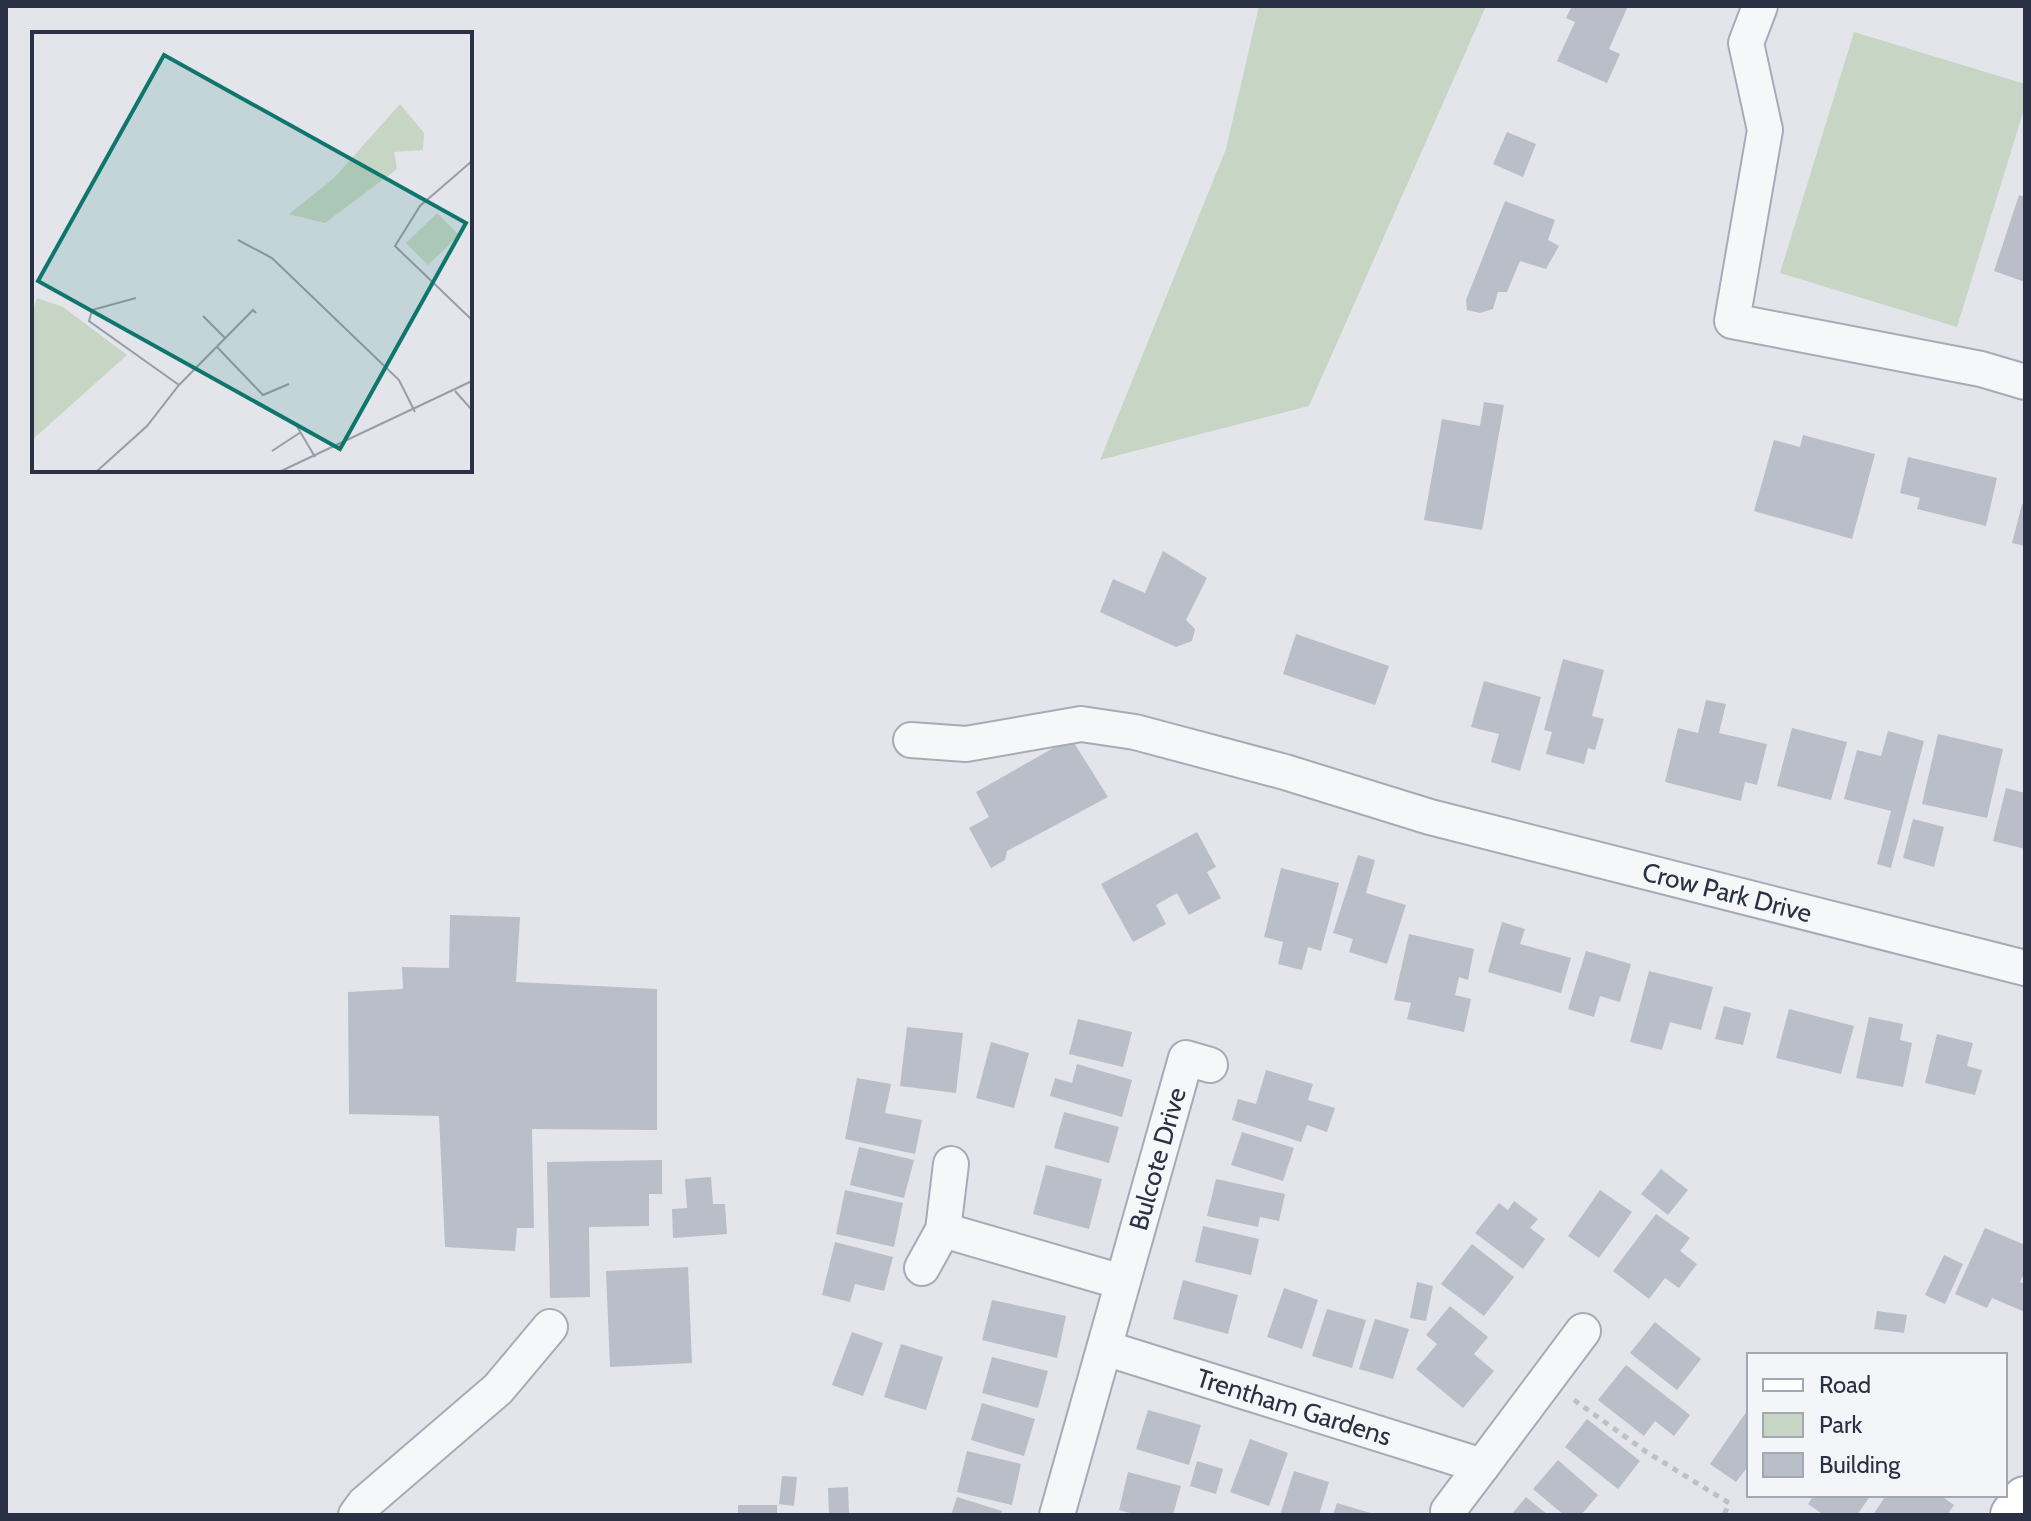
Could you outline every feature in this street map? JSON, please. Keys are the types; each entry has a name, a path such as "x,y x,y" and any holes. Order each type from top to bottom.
{"main road":[{"path":"2013,1515 2025,1499"}],"street":[{"path":"1760,6 1746,43 1765,130 1732,321 1981,369 2025,382"},
{"name":"Crow Park Drive","path":"911,740 966,744 1081,724 1135,732 1272,768 1430,817 2025,968"},
{"name":"Bulcote Drive","path":"1057,1515 1185,1059"},
{"path":"922,1268 943,1230 951,1164"},
{"path":"943,1230 1122,1282"},
{"path":"356,1515 364,1504 498,1389 550,1327"},
{"path":"1448,1511 1583,1331"},
{"name":"Trentham Gardens","path":"1105,1348 1482,1466"}],"path":[{"path":"1546,1380 1645,1451 1729,1503 1724,1515"}],"green space":[{"path":"1259,6 1486,6 1309,406 1100,460 1226,149"},
{"path":"1854,32 2025,84 2025,106 1957,327 1780,273"}],"building":[{"path":"1572,6 1628,6 1609,49 1620,54 1607,83 1557,61 1575,22 1566,18"},
{"path":"1507,132 1536,144 1523,177 1493,164"},
{"path":"2019,195 2025,197 2025,282 1994,271"},
{"path":"1505,201 1555,220 1548,240 1559,246 1546,269 1520,261 1507,292 1498,292 1493,309 1480,313 1467,310 1466,300"},
{"path":"1484,402 1504,405 1482,530 1424,520 1442,419 1480,426"},
{"path":"1803,435 1875,454 1852,539 1754,511 1774,440 1800,447"},
{"path":"1908,457 1997,478 1986,526 1917,509 1920,498 1900,493"},
{"path":"2022,504 2025,505 2025,546 2012,543"},
{"path":"1163,551 1207,578 1186,620 1195,629 1192,641 1176,647 1100,612 1113,579 1145,593"},
{"path":"1296,634 1389,666 1375,705 1283,674"},
{"path":"1563,659 1604,670 1592,716 1604,719 1595,750 1588,748 1584,764 1546,754 1552,732 1544,730"},
{"path":"1484,681 1541,697 1520,771 1491,762 1499,734 1471,727"},
{"path":"1706,700 1726,704 1719,733 1767,744 1757,785 1745,782 1741,801 1665,782 1678,728 1698,733"},
{"path":"1792,728 1847,742 1831,800 1777,786"},
{"path":"1888,731 1924,741 1891,868 1877,864 1891,811 1844,799 1857,750 1881,756"},
{"path":"1938,734 2003,749 1987,818 1922,804"},
{"path":"1071,738 1108,797 1007,851 1005,860 991,868 969,828 989,817 976,792"},
{"path":"2006,788 2025,793 2025,849 1993,841"},
{"path":"1913,819 1944,827 1934,867 1903,858"},
{"path":"1197,832 1216,867 1207,872 1221,898 1189,915 1177,893 1156,905 1166,924 1133,942 1101,884"},
{"path":"1358,855 1375,860 1366,893 1406,905 1387,964 1349,952 1353,939 1333,933"},
{"path":"1281,868 1339,883 1321,951 1308,947 1302,970 1278,964 1283,942 1264,937"},
{"path":"450,915 520,917 516,982 657,989 657,1130 532,1129 534,1228 517,1228 515,1251 445,1247 439,1116 349,1114 348,992 403,989 402,967 449,968"},
{"path":"1502,922 1525,929 1520,944 1571,958 1561,993 1488,972"},
{"path":"1409,934 1474,949 1468,980 1459,977 1455,995 1471,999 1464,1032 1407,1019 1411,1003 1394,1000"},
{"path":"1586,951 1631,964 1620,1002 1600,996 1594,1017 1568,1009"},
{"path":"1649,971 1713,987 1701,1030 1670,1022 1662,1050 1630,1042"},
{"path":"1724,1006 1751,1013 1743,1045 1715,1039"},
{"path":"1789,1009 1854,1026 1841,1074 1776,1058"},
{"path":"1869,1017 1903,1024 1900,1040 1912,1043 1903,1087 1856,1078"},
{"path":"1078,1019 1132,1032 1123,1067 1069,1054"},
{"path":"907,1027 963,1033 956,1093 900,1086"},
{"path":"1937,1034 1973,1043 1967,1066 1982,1070 1975,1095 1925,1083"},
{"path":"991,1042 1029,1053 1014,1108 976,1098"},
{"path":"1077,1064 1132,1080 1122,1117 1050,1096 1055,1078 1072,1083"},
{"path":"1266,1070 1313,1084 1308,1100 1335,1108 1327,1132 1307,1125 1301,1142 1232,1120 1238,1099 1256,1104"},
{"path":"857,1078 891,1084 885,1113 922,1120 915,1154 845,1139"},
{"path":"1064,1112 1119,1127 1109,1163 1054,1148"},
{"path":"1242,1132 1294,1148 1283,1181 1231,1165"},
{"path":"859,1147 914,1160 904,1198 850,1185"},
{"path":"662,1160 662,1194 649,1194 649,1226 589,1227 590,1297 550,1298 547,1162"},
{"path":"1046,1165 1102,1179 1089,1229 1033,1214"},
{"path":"1661,1169 1688,1190 1668,1215 1641,1194"},
{"path":"711,1177 713,1204 725,1204 727,1234 673,1238 672,1209 687,1208 685,1179"},
{"path":"1216,1179 1285,1194 1279,1221 1260,1217 1258,1227 1207,1216"},
{"path":"845,1190 903,1203 894,1247 836,1234"},
{"path":"1600,1190 1632,1212 1599,1258 1568,1236"},
{"path":"1514,1201 1538,1219 1530,1228 1545,1239 1523,1269 1475,1233 1499,1203 1508,1210"},
{"path":"1656,1214 1690,1238 1680,1251 1697,1264 1679,1288 1665,1278 1649,1299 1613,1271"},
{"path":"1203,1226 1259,1239 1251,1275 1195,1262"},
{"path":"1985,1228 2025,1245 2025,1272 2020,1282 2025,1284 2025,1312 1992,1298 1987,1308 1955,1294"},
{"path":"835,1242 893,1257 884,1291 855,1284 850,1302 822,1295"},
{"path":"1472,1244 1514,1277 1484,1316 1441,1284"},
{"path":"1944,1255 1963,1264 1945,1304 1925,1295"},
{"path":"688,1267 692,1363 610,1367 606,1271"},
{"path":"1183,1280 1238,1295 1228,1334 1173,1319"},
{"path":"1417,1282 1433,1286 1426,1321 1410,1318"},
{"path":"1284,1288 1318,1300 1302,1349 1267,1337"},
{"path":"992,1300 1066,1316 1057,1358 982,1340"},
{"path":"1450,1306 1488,1337 1474,1354 1494,1371 1463,1408 1416,1369 1437,1344 1426,1335"},
{"path":"1327,1309 1366,1320 1352,1368 1312,1356"},
{"path":"1877,1311 1907,1315 1904,1333 1874,1329"},
{"path":"1375,1319 1409,1329 1393,1379 1359,1369"},
{"path":"1655,1322 1701,1359 1677,1390 1630,1353"},
{"path":"852,1332 883,1343 863,1396 832,1385"},
{"path":"901,1344 943,1357 926,1410 884,1397"},
{"path":"992,1357 1048,1371 1038,1408 982,1393"},
{"path":"1626,1365 1690,1415 1674,1436 1655,1421 1644,1436 1598,1400"},
{"path":"982,1403 1035,1419 1024,1456 971,1440"},
{"path":"1148,1410 1201,1425 1189,1465 1136,1449"},
{"path":"1747,1411 1747,1470 1736,1482 1710,1464"},
{"path":"1587,1419 1640,1461 1618,1489 1565,1447"},
{"path":"1250,1439 1288,1453 1269,1506 1230,1492"},
{"path":"967,1451 1021,1464 1012,1505 957,1492"},
{"path":"1558,1460 1598,1495 1581,1515 1564,1515 1533,1489"},
{"path":"1197,1461 1223,1469 1216,1494 1190,1486"},
{"path":"1294,1471 1329,1482 1319,1515 1280,1515"},
{"path":"1128,1472 1181,1486 1173,1515 1137,1515 1119,1510"},
{"path":"782,1476 797,1477 794,1506 779,1504"},
{"path":"848,1487 849,1515 829,1515 828,1488"},
{"path":"957,1497 1002,1511 1001,1515 951,1515"},
{"path":"1526,1497 1548,1515 1511,1515"},
{"path":"1813,1497 1870,1497 1857,1515 1824,1515 1808,1504"},
{"path":"1885,1497 1943,1497 1954,1505 1947,1515 1873,1515"},
{"path":"1337,1503 1374,1514 1374,1515 1333,1515"},
{"path":"738,1505 777,1505 777,1515 738,1515"}]}
